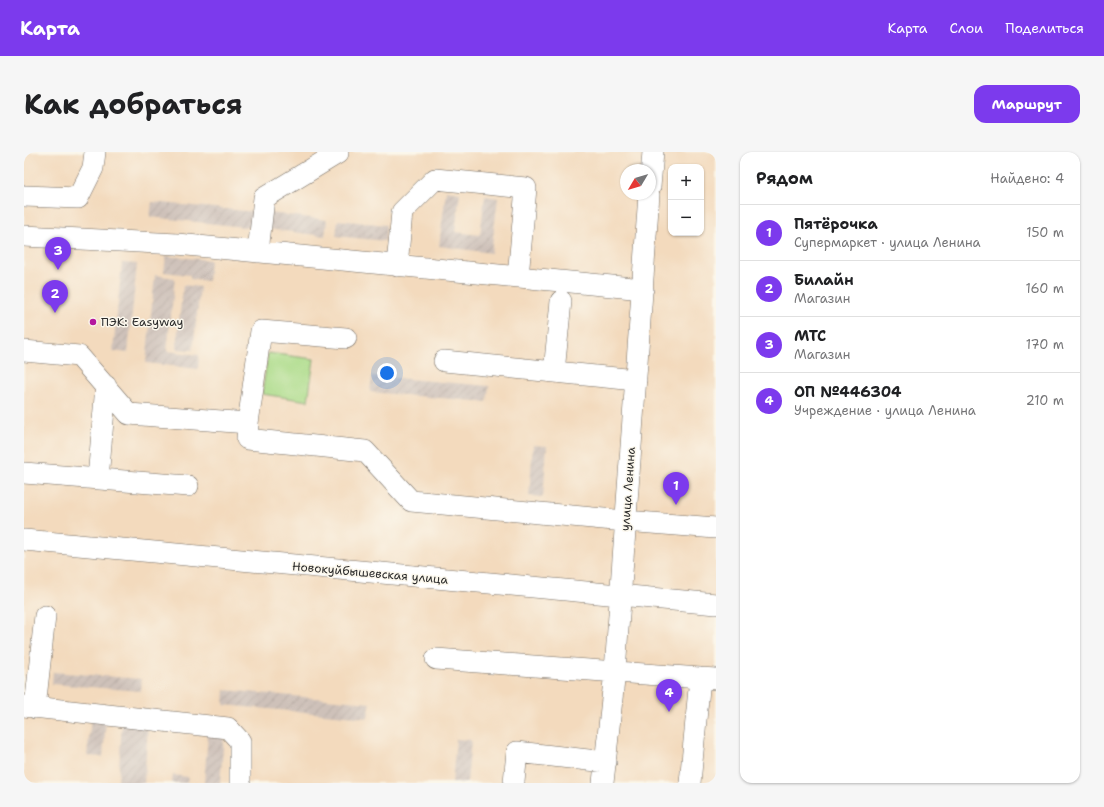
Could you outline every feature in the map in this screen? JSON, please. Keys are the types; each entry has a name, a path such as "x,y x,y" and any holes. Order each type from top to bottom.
{"street":[{"path":"24,196 78,198 93,168 95,152"},
{"path":"258,252 264,198 338,152"},
{"path":"650,152 650,164"},
{"path":"397,266 402,212 435,179 443,179 526,188 518,277"},
{"name":"улица Ленина","path":"603,783 615,671 649,200"},
{"path":"24,236 177,244 642,289"},
{"path":"554,372 561,301"},
{"path":"346,338 261,331 247,439 365,451 410,501 716,528"},
{"path":"24,351 80,356 129,414 248,423"},
{"path":"444,361 636,380"},
{"path":"98,479 106,386"},
{"path":"24,473 188,486"},
{"name":"Новокуйбышевская улица","path":"24,540 716,604"},
{"path":"44,616 29,707 228,728 240,741 240,783"},
{"path":"436,659 708,678 690,783"},
{"path":"514,782 517,752 606,762"}],"shaded area":[{"path":"446,191 460,193 455,232 480,235 485,196 498,198 491,253 439,246"},
{"path":"152,202 256,212 254,228 150,217"},
{"path":"270,213 327,220 325,236 268,229"},
{"path":"338,220 386,225 385,241 336,236"},
{"path":"166,256 210,260 208,281 190,279 190,275 164,272"},
{"path":"122,263 137,264 128,353 113,351"},
{"path":"155,275 175,278 167,351 199,355 198,369 146,363"},
{"path":"183,285 200,287 193,350 176,349"},
{"path":"372,376 489,386 487,402 370,392"},
{"path":"533,445 547,446 543,497 529,496"},
{"path":"53,672 141,679 140,691 52,684"},
{"path":"225,690 370,703 368,718 224,705"},
{"path":"91,718 106,719 103,757 87,756"},
{"path":"122,723 148,725 144,783 118,783"},
{"path":"208,735 224,737 220,783 204,783"},
{"path":"456,739 471,740 467,783 452,783"},
{"path":"173,775 188,777 187,783 172,783"}],"green space":[{"path":"268,353 314,359 308,401 262,394"}],"place":[{"name":"МТС","path":"58,270"},
{"name":"Билайн","path":"55,313"},
{"name":"ПЭК: Easyway","path":"93,322"},
{"name":"Пятёрочка","path":"676,505"},
{"name":"ОП №446304","path":"669,712"}]}
